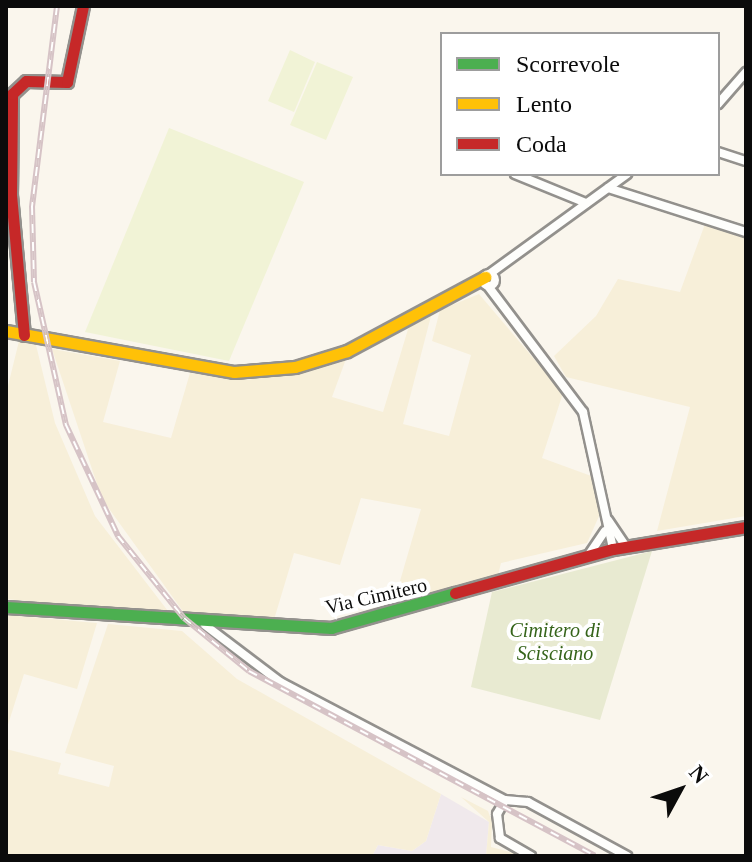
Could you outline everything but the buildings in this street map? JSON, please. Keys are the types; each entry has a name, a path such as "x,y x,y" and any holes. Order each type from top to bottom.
{"street":[{"path":"24,335 11,196 12,94 26,81 67,82 83,6"},
{"path":"720,102 746,72"},
{"path":"735,88 746,91"},
{"path":"720,153 746,161"},
{"path":"520,176 586,203"},
{"path":"6,331 234,372 295,367 347,351 489,281 506,263 624,176"},
{"path":"608,188 746,232"},
{"path":"489,281 583,412 607,519 606,530 613,549"},
{"path":"607,519 626,547"},
{"name":"Via Cimitero","path":"6,607 205,625 331,628 613,549 746,527"},
{"path":"586,558 606,530"},
{"path":"205,625 280,682 505,800 528,802 627,856"},
{"path":"505,800 497,814 500,838 531,856"}],"shaded area":[{"path":"705,224 746,236 746,516 657,531 690,407 566,377 554,356 596,316 618,279 680,292"},
{"path":"479,294 563,393 542,458 594,477 600,514 587,543 501,563 498,575 393,605 421,509 361,498 340,565 294,553 273,623 190,617 182,610 102,499 52,349 120,361 103,422 171,438 190,373 248,380 346,359 332,397 383,412 409,326 431,316 403,424 449,436 471,355 432,341 440,310"},
{"path":"19,341 36,345 55,423 95,516 171,615 6,599 6,394"},
{"path":"6,615 97,623 77,689 24,674 6,731"},
{"path":"108,624 182,631 237,679 441,794 426,841 412,851 378,845 372,856 6,856 6,749 61,763 58,774 109,787 114,766 65,753"},
{"path":"441,794 489,822 486,856 372,856 378,845 412,851 426,841"},
{"path":"461,797 488,811 492,822 491,847 525,856 486,856 489,822"}],"green space":[{"path":"290,50 315,62 294,112 268,101"},
{"path":"317,62 353,77 326,140 290,125"},
{"path":"169,128 304,182 229,361 85,332"},
{"name":"Cimitero di Scisciano","path":"652,551 600,720 471,687 492,592"}],"railway":[{"path":"57,6 32,206 34,282 66,425 118,536 184,618 249,671 595,856"}],"traffic: fast":[{"path":"6,607 331,628 455,593"}],"traffic: slow":[{"path":"6,331 234,372 295,367 347,351 485,277"}],"traffic: jam":[{"path":"24,335 11,196 12,94 26,81 67,82 83,6"},
{"path":"455,593 613,549 746,527"}]}
